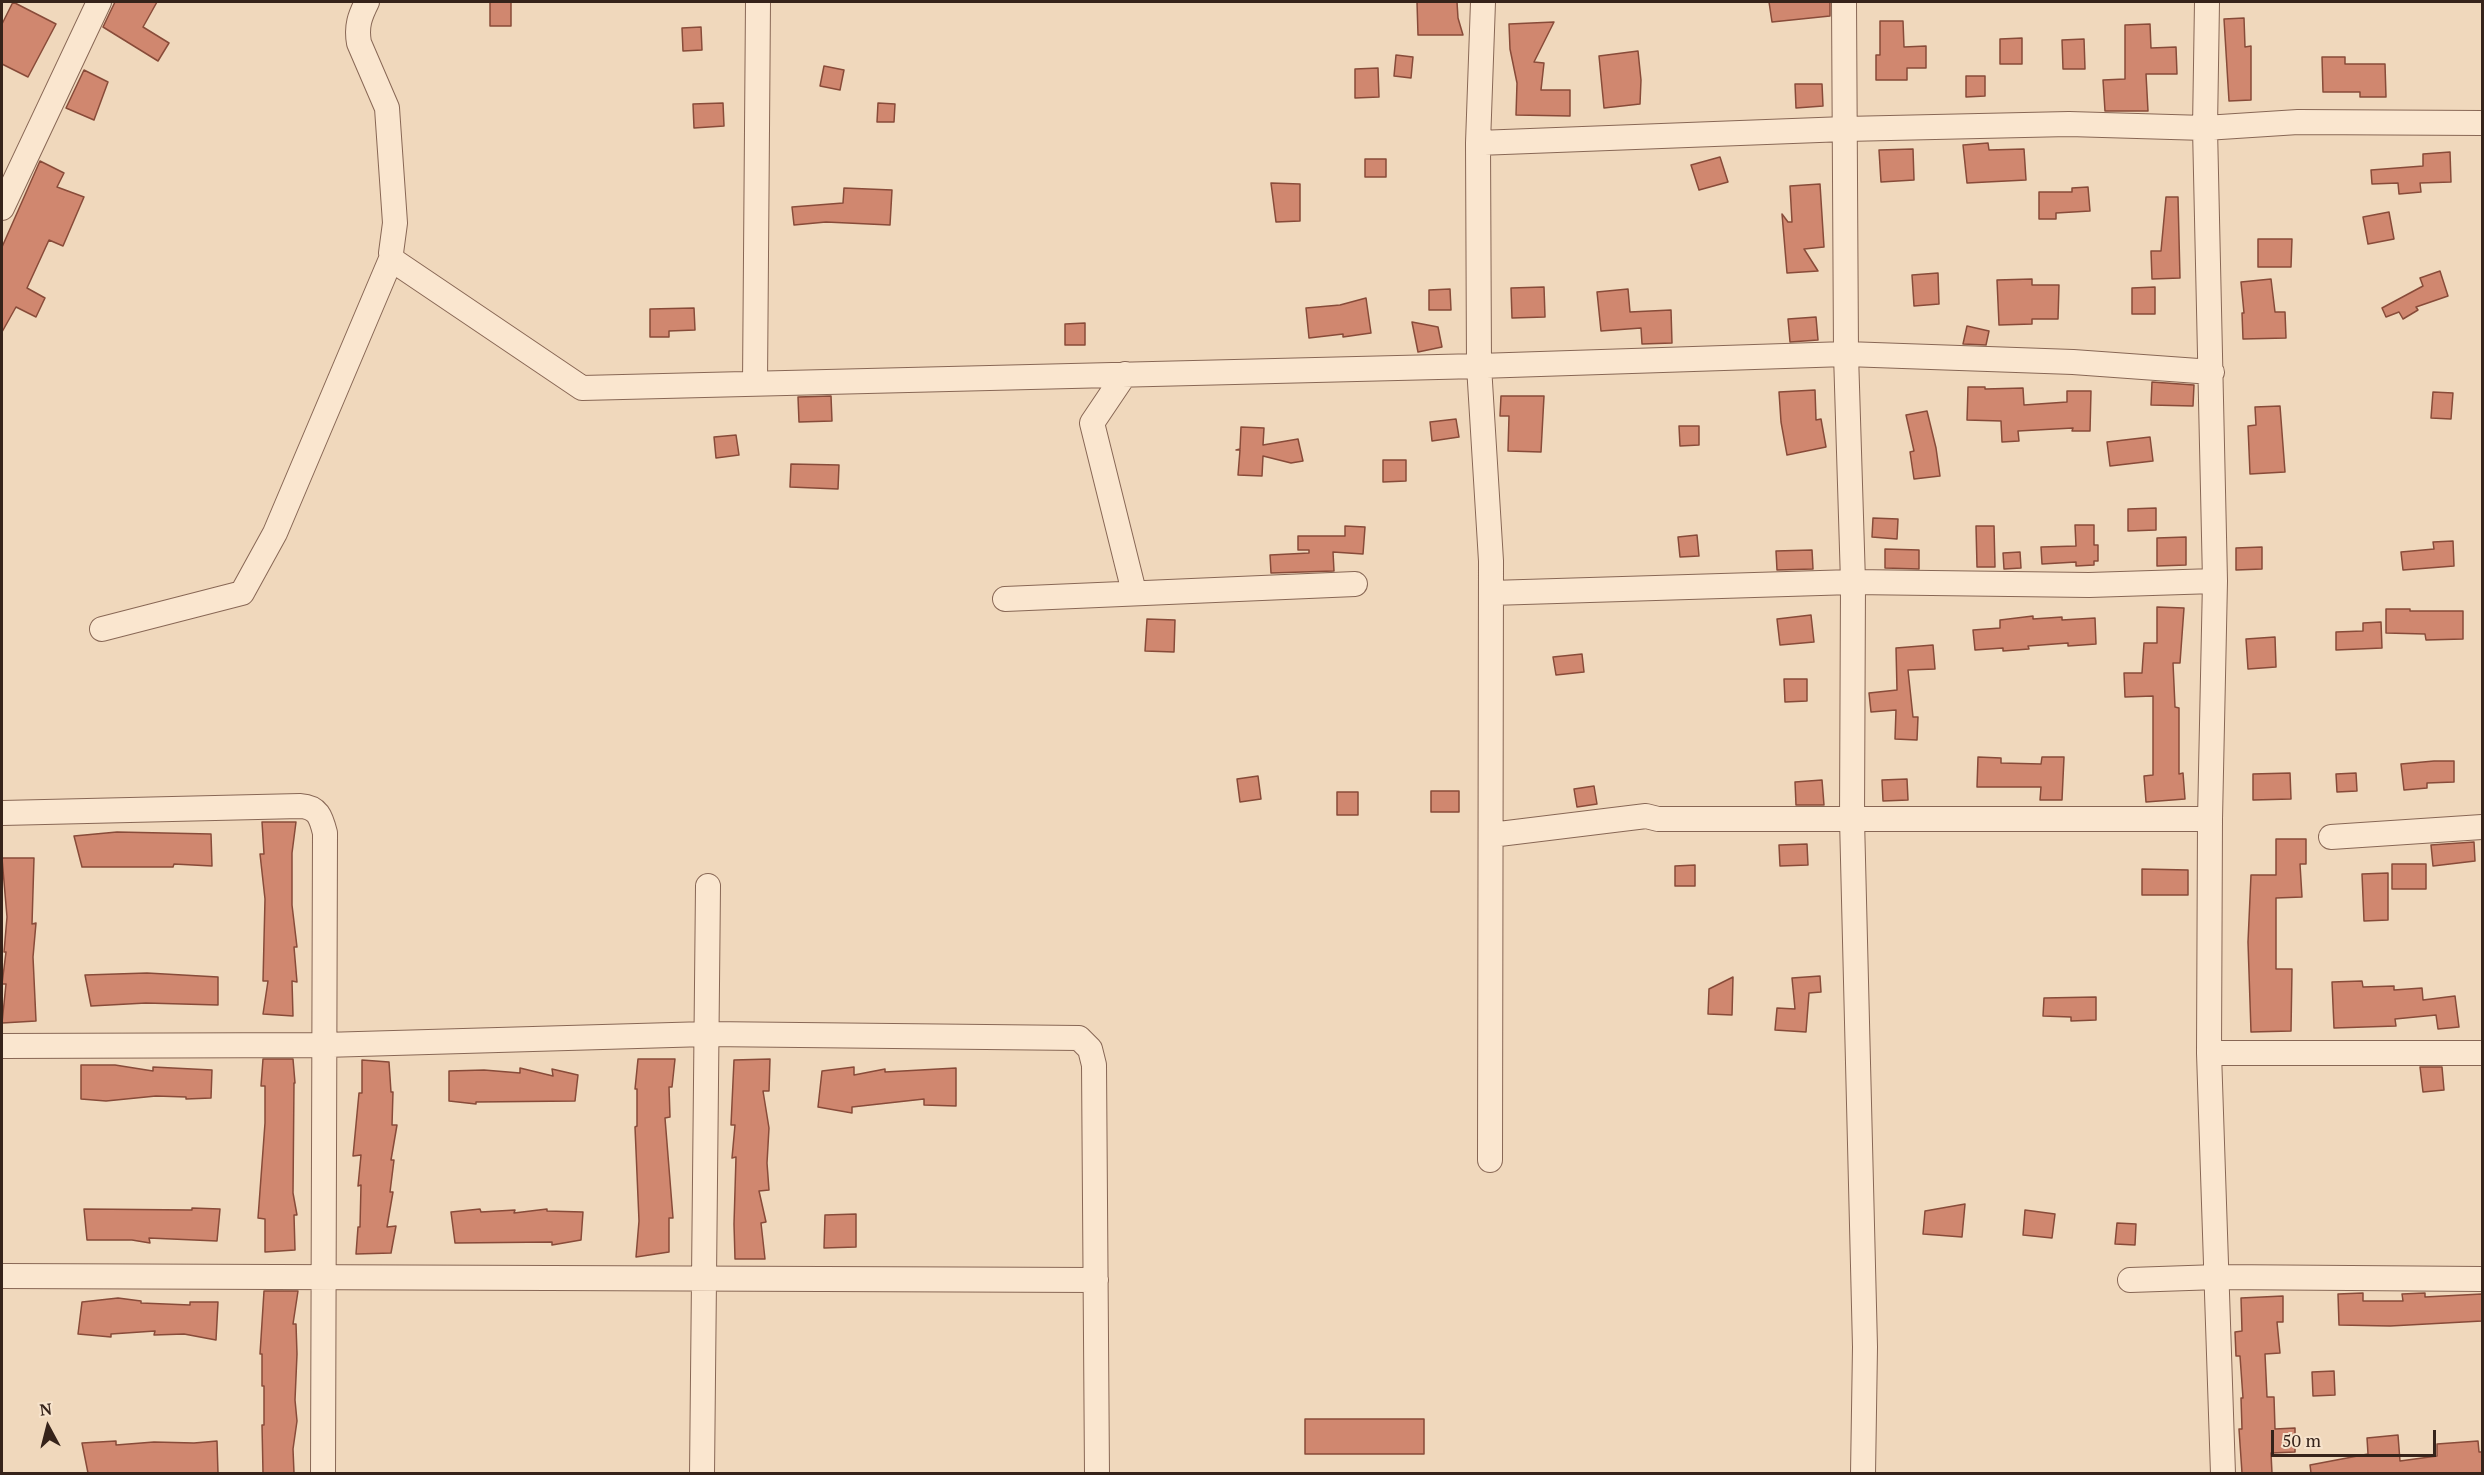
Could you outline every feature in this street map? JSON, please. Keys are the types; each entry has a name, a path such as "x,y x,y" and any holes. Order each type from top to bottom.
{"street":[{"path":"2,208 99,2"},
{"path":"102,629 242,593 275,533 393,262 395,223 387,108 359,42 357,32 358,22 367,2"},
{"path":"755,383 758,2"},
{"path":"1483,2 1478,142 1479,366 1491,561 1490,1160"},
{"path":"1844,2 1846,354 1853,582 1852,819 1865,1347 1863,1473"},
{"path":"2207,2 2205,128 2215,580 2210,819 2209,1053 2223,1473"},
{"path":"1478,142 1845,129 2069,124 2205,128 2298,122 2482,123"},
{"path":"393,262 582,388 1479,366 1846,354 2073,362 2212,372"},
{"path":"1125,374 1092,423 1134,592"},
{"path":"1491,593 1853,582 2089,585 2215,580"},
{"path":"1005,599 1355,584"},
{"path":"2,813 300,806 310,807 317,812 325,833 323,1473"},
{"path":"1491,835 1646,816 1658,819 2210,819"},
{"path":"2331,837 2482,827"},
{"path":"702,1473 708,886"},
{"path":"2,1046 324,1045 707,1034 1079,1038 1090,1049 1094,1065 1097,1473"},
{"path":"2209,1053 2482,1053"},
{"path":"2,1276 1095,1280"},
{"path":"2130,1280 2218,1277 2482,1279"}],"building":[{"path":"13,2 56,24 28,77 2,64 2,24"},
{"path":"115,2 157,2 143,27 169,43 158,61 103,27"},
{"path":"490,2 511,2 511,26 490,26"},
{"path":"1417,2 1457,2 1458,18 1463,35 1418,35"},
{"path":"1769,2 1830,2 1830,16 1772,22"},
{"path":"2244,18 2245,47 2251,46 2251,100 2229,101 2224,19"},
{"path":"1880,21 1903,21 1904,47 1926,46 1926,68 1907,68 1907,80 1876,80 1876,55 1880,55"},
{"path":"1554,22 1534,62 1544,63 1541,90 1570,90 1570,116 1516,115 1517,83 1510,49 1509,24"},
{"path":"2150,24 2151,48 2176,47 2177,74 2146,74 2148,111 2105,111 2103,80 2125,79 2125,25"},
{"path":"701,27 702,50 683,51 682,28"},
{"path":"2022,38 2022,64 2000,64 2000,39"},
{"path":"2084,39 2085,69 2063,69 2062,40"},
{"path":"1638,51 1641,80 1640,104 1604,108 1599,56"},
{"path":"1396,55 1413,57 1411,78 1394,76"},
{"path":"2322,57 2345,57 2345,64 2385,64 2386,97 2360,97 2360,92 2323,92"},
{"path":"824,66 844,70 840,90 820,86"},
{"path":"1378,68 1379,97 1355,98 1355,69"},
{"path":"84,70 108,82 94,120 66,108"},
{"path":"1966,76 1985,76 1985,96 1966,97"},
{"path":"1795,84 1822,84 1823,106 1796,108"},
{"path":"723,103 724,126 694,128 693,104"},
{"path":"878,103 895,104 894,122 877,122"},
{"path":"1988,143 1989,150 2024,149 2026,180 1967,183 1963,145"},
{"path":"1913,149 1914,180 1881,182 1879,150"},
{"path":"2450,152 2451,182 2420,183 2421,192 2399,194 2398,183 2372,184 2371,170 2423,166 2423,154"},
{"path":"1720,157 1728,182 1699,190 1691,165"},
{"path":"1365,159 1386,159 1386,177 1365,177"},
{"path":"40,161 64,173 57,187 84,197 63,246 49,240 27,288 45,298 36,317 16,307 2,332 2,247"},
{"path":"1271,183 1300,184 1300,221 1276,222"},
{"path":"1820,184 1824,247 1804,249 1818,271 1787,273 1782,214 1788,222 1792,222 1790,186"},
{"path":"2088,187 2090,211 2056,213 2056,219 2039,219 2039,192 2072,192 2072,188"},
{"path":"844,188 892,190 890,225 826,222 794,225 792,207 843,203"},
{"path":"2166,197 2178,197 2180,278 2152,279 2151,251 2161,251"},
{"path":"2389,212 2394,239 2368,244 2363,217"},
{"path":"2258,239 2292,239 2291,267 2258,267"},
{"path":"2440,271 2448,296 2416,307 2418,310 2403,319 2399,312 2386,317 2382,308 2423,286 2420,278"},
{"path":"1938,273 1939,304 1914,306 1912,275"},
{"path":"2032,279 2032,285 2059,285 2058,319 2032,319 2032,324 1999,325 1997,280"},
{"path":"2271,279 2275,312 2285,312 2286,338 2243,339 2242,313 2244,313 2241,282"},
{"path":"1544,287 1545,317 1512,318 1511,288"},
{"path":"2155,287 2155,314 2132,314 2132,288"},
{"path":"1450,289 1451,310 1429,310 1429,290"},
{"path":"1628,289 1630,312 1671,310 1672,343 1642,344 1641,328 1601,331 1597,292"},
{"path":"1366,298 1371,333 1309,338 1306,308 1340,305"},
{"path":"694,308 695,330 669,331 669,337 650,337 650,309"},
{"path":"1816,317 1818,340 1790,342 1788,319"},
{"path":"1412,322 1438,327 1442,347 1418,352"},
{"path":"1085,323 1085,345 1065,345 1065,324"},
{"path":"1967,326 1989,331 1986,345 1963,344"},
{"path":"2152,382 2194,385 2193,406 2151,405"},
{"path":"1968,387 2023,388 2024,405 2067,402 2067,391 2091,391 2090,431 2072,431 2073,428 2018,431 2019,441 2002,442 2001,421 1967,420"},
{"path":"1815,390 1816,420 1821,419 1826,447 1787,455 1779,392"},
{"path":"2433,392 2453,393 2451,419 2431,418"},
{"path":"831,396 832,421 799,422 798,397"},
{"path":"1501,396 1544,396 1541,452 1508,451 1509,416 1500,416"},
{"path":"2280,406 2285,472 2250,474 2248,426 2256,425 2255,407"},
{"path":"1927,411 1940,476 1914,479 1910,452 1914,451 1906,415"},
{"path":"1456,419 1459,437 1432,441 1430,422"},
{"path":"1679,426 1699,426 1699,445 1680,446"},
{"path":"1241,427 1264,428 1263,445 1298,439 1303,461 1291,463 1263,456 1262,476 1238,475 1240,450 1236,450 1240,449"},
{"path":"736,435 739,455 716,458 714,437"},
{"path":"2150,437 2153,461 2110,466 2107,442"},
{"path":"1383,460 1406,460 1406,481 1383,482"},
{"path":"791,464 839,465 838,489 790,487"},
{"path":"2156,508 2156,530 2128,531 2128,509"},
{"path":"1873,518 1898,519 1897,539 1872,537"},
{"path":"2075,525 2094,525 2094,545 2098,545 2098,561 2094,561 2094,565 2076,566 2076,562 2042,564 2041,547 2076,546"},
{"path":"1345,526 1365,527 1363,554 1333,552 1334,571 1271,573 1270,555 1309,553 1309,550 1298,550 1298,536 1345,536"},
{"path":"1976,526 1994,526 1995,567 1977,567"},
{"path":"1697,535 1699,556 1680,557 1678,537"},
{"path":"2186,537 2186,565 2157,566 2157,538"},
{"path":"2453,541 2454,566 2403,570 2401,552 2434,549 2433,542"},
{"path":"2262,547 2262,569 2236,570 2236,548"},
{"path":"1885,549 1919,550 1919,569 1885,568"},
{"path":"1812,550 1813,569 1777,570 1776,551"},
{"path":"2020,552 2021,568 2004,569 2003,553"},
{"path":"2157,607 2184,608 2180,663 2173,663 2175,707 2179,708 2179,774 2183,773 2185,799 2146,802 2144,776 2153,775 2153,696 2125,697 2124,673 2142,673 2144,643 2157,643"},
{"path":"2386,609 2463,611 2463,639 2426,640 2425,634 2386,633"},
{"path":"1811,615 1814,642 1780,645 1777,619"},
{"path":"2033,616 2033,619 2062,617 2062,620 2095,618 2096,644 2068,646 2068,643 2028,646 2029,649 2003,651 2003,648 1975,650 1973,630 2000,628 2000,620"},
{"path":"1147,619 1175,620 1174,652 1145,651"},
{"path":"2381,622 2382,648 2336,650 2336,632 2363,631 2363,623"},
{"path":"2275,637 2276,667 2248,669 2246,639"},
{"path":"1933,645 1935,669 1908,670 1913,717 1918,717 1917,740 1895,739 1896,710 1871,712 1869,693 1897,690 1896,648"},
{"path":"1582,654 1584,672 1556,675 1553,657"},
{"path":"1784,679 1807,679 1807,701 1785,702"},
{"path":"1978,757 2001,758 2001,763 2041,764 2042,757 2064,757 2062,800 2040,800 2041,787 1977,787"},
{"path":"2454,761 2454,782 2427,783 2427,788 2404,790 2401,764"},
{"path":"2290,773 2291,799 2253,800 2253,774"},
{"path":"2356,773 2357,791 2337,792 2336,774"},
{"path":"1258,776 1261,799 1240,802 1237,779"},
{"path":"1907,779 1908,800 1883,801 1882,780"},
{"path":"1822,780 1824,805 1796,805 1795,782"},
{"path":"1594,786 1597,804 1577,807 1574,789"},
{"path":"1431,791 1459,791 1459,812 1431,812"},
{"path":"1337,792 1358,792 1358,815 1337,815"},
{"path":"262,822 296,822 292,853 292,905 297,947 294,947 297,982 292,981 293,1016 263,1014 268,981 263,981 265,899 260,854 264,854"},
{"path":"117,832 211,834 212,866 174,864 173,867 82,867 74,836"},
{"path":"2276,839 2306,839 2306,864 2300,864 2302,897 2276,898 2276,969 2292,969 2291,1031 2251,1032 2248,942 2251,875 2276,875"},
{"path":"2474,842 2475,861 2433,866 2431,845"},
{"path":"1807,844 1808,865 1780,866 1779,845"},
{"path":"2,858 34,858 32,924 36,923 33,957 36,1021 2,1023 6,984 2,984 7,917"},
{"path":"2392,864 2426,864 2426,889 2392,889"},
{"path":"1695,865 1695,886 1675,886 1675,866"},
{"path":"2142,869 2188,870 2188,895 2142,895"},
{"path":"2388,873 2388,920 2364,921 2362,874"},
{"path":"147,973 218,977 218,1005 146,1003 91,1006 85,975"},
{"path":"1820,976 1821,992 1809,993 1806,1032 1775,1030 1777,1008 1795,1009 1792,978"},
{"path":"1733,977 1732,1015 1708,1014 1709,989"},
{"path":"2362,981 2363,987 2394,986 2394,990 2422,988 2423,1000 2455,996 2459,1027 2438,1029 2436,1015 2395,1019 2396,1026 2334,1028 2332,982"},
{"path":"2096,997 2096,1020 2071,1021 2071,1017 2043,1016 2044,998"},
{"path":"263,1059 293,1059 295,1083 293,1193 297,1215 294,1215 295,1250 265,1252 265,1219 258,1218 265,1123 265,1086 261,1086"},
{"path":"638,1059 675,1059 672,1087 669,1087 670,1117 665,1118 673,1218 669,1218 669,1252 636,1257 639,1221 635,1127 637,1126 637,1089 635,1089"},
{"path":"770,1059 769,1091 763,1091 769,1128 767,1163 769,1190 759,1191 766,1222 761,1223 765,1259 735,1259 736,1157 732,1158 735,1125 731,1125 734,1060"},
{"path":"362,1060 389,1062 391,1092 393,1092 392,1125 397,1125 391,1160 394,1160 390,1192 393,1192 387,1227 396,1226 391,1253 356,1254 358,1227 360,1227 361,1185 358,1186 361,1155 353,1156 359,1093 362,1093"},
{"path":"81,1065 115,1065 153,1071 153,1067 212,1070 211,1098 186,1099 186,1097 156,1096 106,1101 81,1099"},
{"path":"854,1067 854,1075 885,1069 885,1072 956,1068 956,1106 924,1105 924,1099 852,1107 852,1113 818,1107 822,1071"},
{"path":"2420,1067 2442,1067 2444,1090 2423,1092"},
{"path":"520,1068 553,1076 552,1069 578,1075 575,1101 476,1102 476,1104 449,1101 449,1071 484,1070 520,1073"},
{"path":"1965,1204 1962,1237 1923,1234 1925,1211"},
{"path":"192,1208 220,1209 217,1241 149,1238 150,1243 132,1240 87,1240 84,1209 192,1210"},
{"path":"480,1209 481,1212 515,1210 514,1213 547,1209 547,1211 583,1212 581,1240 552,1245 552,1242 455,1243 451,1212"},
{"path":"2025,1210 2055,1214 2052,1238 2023,1235"},
{"path":"856,1214 856,1247 824,1248 825,1215"},
{"path":"2117,1223 2136,1224 2135,1245 2115,1244"},
{"path":"264,1291 298,1291 293,1324 296,1324 297,1354 294,1473 263,1473 264,1386 262,1386 262,1354 260,1354"},
{"path":"2363,1293 2363,1301 2403,1301 2402,1294 2425,1293 2425,1297 2482,1294 2482,1321 2390,1326 2339,1325 2338,1294"},
{"path":"2283,1296 2283,1322 2277,1322 2280,1353 2265,1354 2267,1397 2274,1397 2275,1429 2295,1428 2295,1452 2271,1453 2272,1473 2242,1473 2239,1429 2242,1429 2241,1398 2243,1398 2240,1356 2236,1356 2235,1332 2242,1331 2241,1298"},
{"path":"118,1298 141,1301 141,1303 190,1305 190,1302 218,1302 216,1340 184,1334 154,1335 155,1331 111,1334 111,1337 78,1334 82,1302"},
{"path":"2334,1371 2335,1395 2313,1396 2312,1372"},
{"path":"1305,1419 1424,1419 1424,1454 1305,1454"},
{"path":"2398,1435 2400,1461 2437,1456 2437,1444 2478,1441 2479,1452 2482,1452 2482,1473 2311,1473 2310,1465 2368,1454 2367,1438"},
{"path":"116,1441 116,1445 217,1441 218,1473 88,1473 82,1443"}]}
